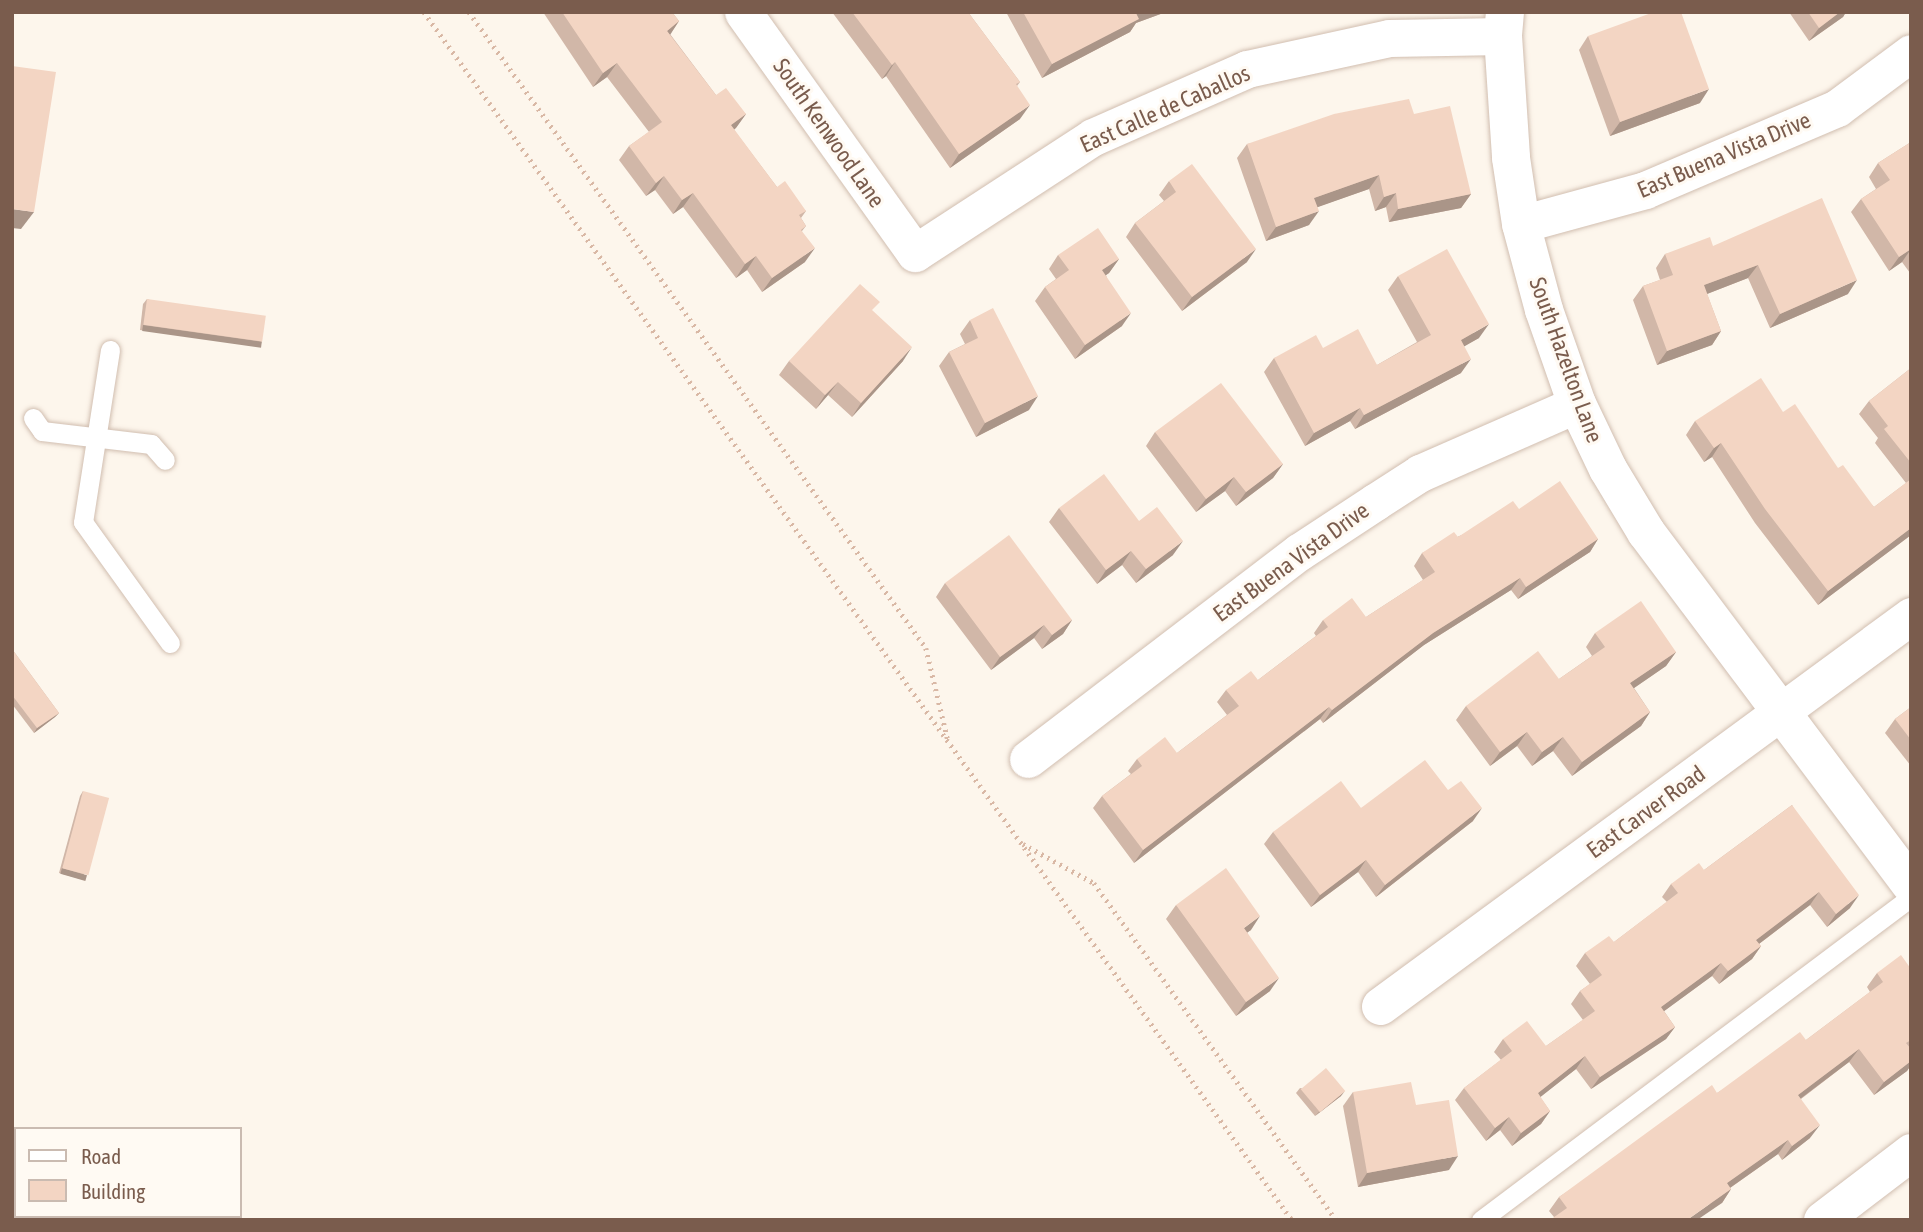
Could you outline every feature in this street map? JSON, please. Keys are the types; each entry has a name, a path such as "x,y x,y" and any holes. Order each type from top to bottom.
{"street":[{"name":"South Kenwood Lane","path":"743,12 915,253"},
{"name":"East Calle de Caballos","path":"915,253 1093,137 1247,69 1389,38 1504,24"},
{"name":"South Hazelton Lane","path":"1504,24 1511,158 1521,224 1544,310 1577,404 1608,469 1646,532 1911,885"},
{"name":"East Buena Vista Drive","path":"1521,224 1645,190 1837,108 1911,52"},
{"name":"East Buena Vista Drive","path":"1028,759 1299,552 1375,502 1420,473 1577,404"},
{"name":"East Carver Road","path":"1380,1006 1911,616"},
{"path":"1822,1220 1911,1153"}],"lane":[{"path":"110,350 83,522 170,642"},
{"path":"33,418 42,431 151,444 165,460"},
{"path":"1481,1220 1911,897"}],"path":[{"path":"424,12 1292,1220"},
{"path":"470,12 926,648 949,744"},
{"path":"1019,842 1094,883 1336,1220"}],"building":[{"path":"562,12 672,12 679,21 667,31 716,95 726,88 746,114 731,125 777,187 785,181 806,211 799,215 806,226 801,230 815,248 772,278 756,256 745,264 693,193 682,200 664,176 656,183 629,146 662,122 617,63 603,73"},
{"path":"852,12 968,12 1020,82 1016,84 1030,105 959,154 895,62 892,65"},
{"path":"1023,12 1137,12 1139,19 1052,64"},
{"path":"1654,12 1681,12 1709,89 1620,122 1588,36"},
{"path":"1808,12 1840,12 1819,28"},
{"path":"12,66 56,72 34,212 12,209"},
{"path":"1409,99 1414,114 1450,106 1471,194 1398,209 1396,193 1384,197 1379,175 1314,198 1319,211 1276,227 1247,144 1334,114"},
{"path":"1911,142 1911,249 1899,257 1861,199 1890,180 1878,163"},
{"path":"1192,164 1256,249 1192,297 1135,223 1176,192 1169,181"},
{"path":"1822,198 1857,280 1780,314 1758,265 1704,285 1721,331 1667,351 1643,286 1673,275 1665,254 1710,237 1713,246"},
{"path":"1098,228 1119,259 1102,270 1131,313 1085,345 1045,287 1069,270 1058,255"},
{"path":"1447,249 1489,324 1461,340 1471,359 1364,415 1360,408 1314,433 1274,358 1316,335 1323,348 1358,329 1377,365 1431,335 1398,276"},
{"path":"860,284 880,302 872,310 912,347 861,403 838,382 825,395 789,361"},
{"path":"147,299 266,316 262,341 143,325"},
{"path":"993,308 1038,396 985,423 949,352 978,338 970,320"},
{"path":"1911,368 1911,463 1884,429 1888,426 1869,401"},
{"path":"1761,378 1783,412 1795,404 1838,468 1843,465 1874,507 1911,479 1911,528 1828,591 1765,509 1721,443 1714,448 1695,421"},
{"path":"1221,383 1283,464 1246,492 1234,477 1206,499 1155,432"},
{"path":"1104,474 1139,521 1157,507 1183,541 1146,569 1131,551 1106,570 1059,508"},
{"path":"1560,481 1598,539 1526,587 1520,578 1433,633 1332,710 1329,707 1143,850 1102,796 1142,766 1137,759 1165,737 1177,753 1239,706 1226,690 1251,671 1258,680 1328,627 1323,620 1352,598 1366,617 1435,572 1422,553 1454,532 1458,537 1513,501 1519,509"},
{"path":"1009,535 1072,620 1052,635 1044,625 1000,657 945,583"},
{"path":"1641,601 1676,652 1630,683 1650,712 1582,762 1563,737 1542,752 1527,732 1500,752 1466,706 1538,651 1559,679 1605,647 1595,633"},
{"path":"12,649 59,713 37,728 12,695"},
{"path":"1911,707 1911,740 1895,719"},
{"path":"1425,760 1448,790 1461,781 1482,808 1385,885 1366,860 1320,895 1273,832 1341,781 1361,808"},
{"path":"83,791 109,798 88,875 62,868"},
{"path":"1792,805 1859,895 1836,914 1819,892 1756,940 1761,946 1728,971 1721,963 1661,1007 1675,1027 1600,1077 1585,1056 1538,1093 1550,1111 1521,1133 1509,1117 1495,1128 1464,1088 1512,1051 1503,1039 1527,1021 1546,1046 1595,1011 1580,991 1602,975 1585,953 1609,936 1614,942 1678,893 1671,884 1699,863 1704,870"},
{"path":"1226,868 1260,916 1244,928 1279,978 1246,1002 1176,905"},
{"path":"1901,955 1911,969 1911,1040 1906,1043 1911,1049 1911,1061 1884,1082 1859,1049 1798,1095 1820,1125 1792,1146 1788,1140 1727,1183 1731,1189 1687,1220 1550,1220 1567,1208 1559,1197 1712,1085 1717,1093 1800,1032 1806,1040 1883,982 1877,973"},
{"path":"1326,1068 1345,1091 1320,1112 1301,1089"},
{"path":"1411,1082 1416,1105 1449,1100 1458,1156 1367,1173 1353,1092"}]}
